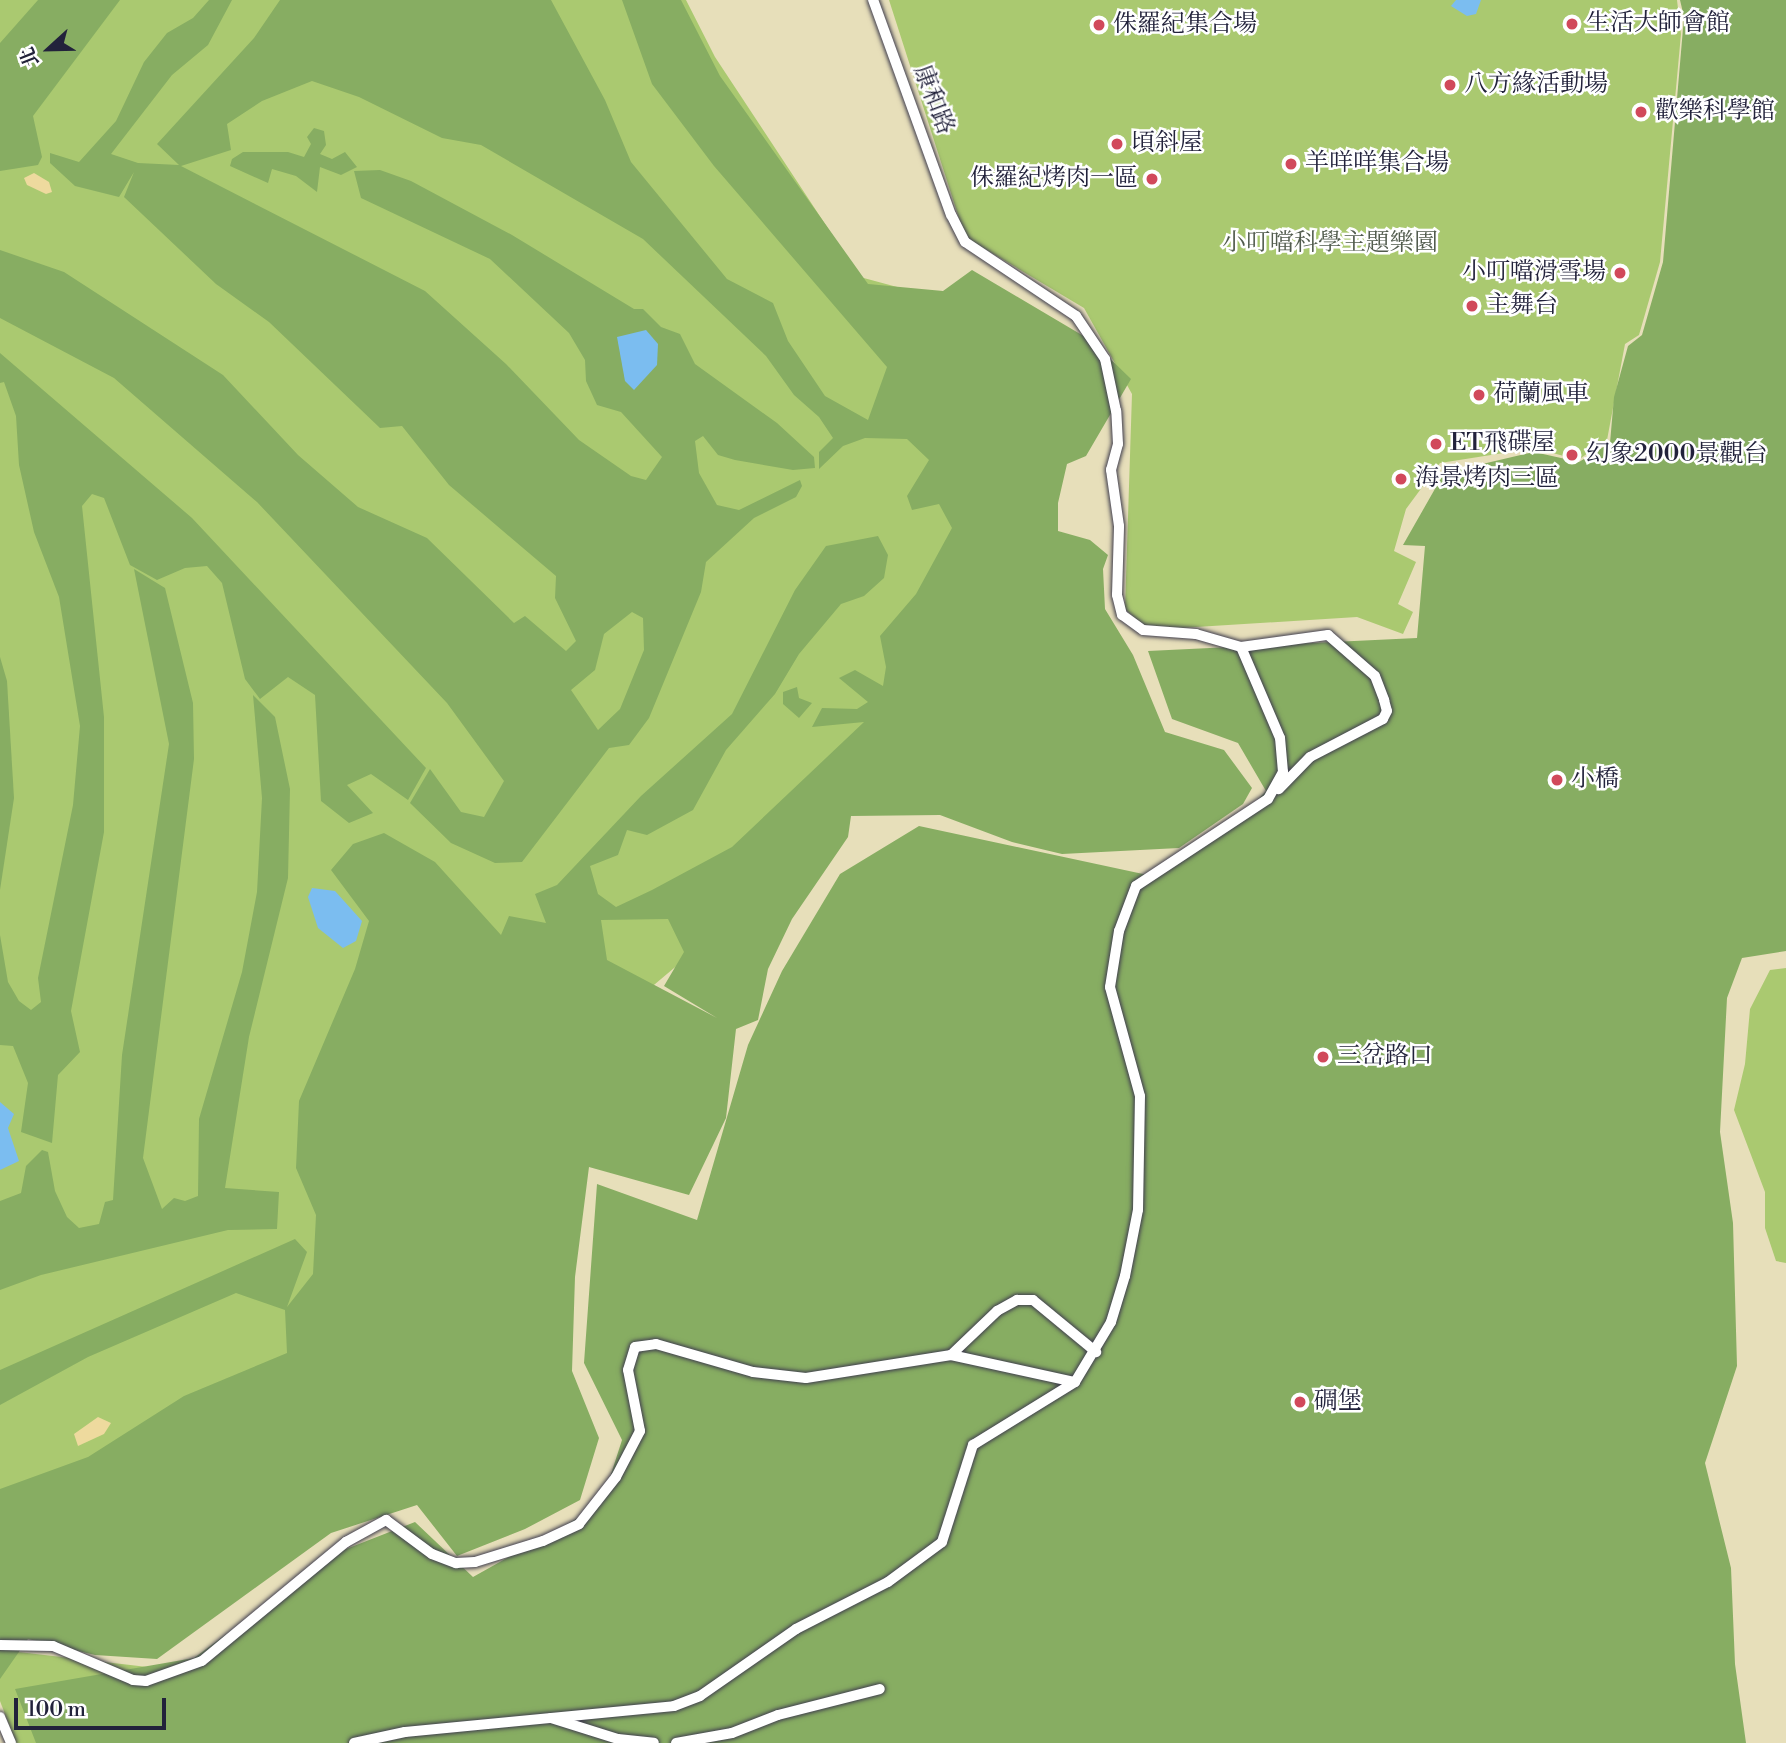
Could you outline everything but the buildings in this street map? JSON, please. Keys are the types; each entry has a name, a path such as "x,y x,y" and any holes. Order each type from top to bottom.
{"street":[{"name":"康和路","path":"873,0 951,215 965,242 1076,316 1105,359 1116,411 1118,444 1111,470 1119,526 1117,595 1122,615 1143,630 1196,634 1241,647"},
{"path":"354,1743 405,1732 674,1706 700,1696 796,1629 888,1582 942,1542 973,1445 1058,1397 1075,1382 1096,1352 1125,1276 1138,1210 1140,1096 1111,987 1119,931 1136,886 1268,799 1310,757 1383,719 1387,711 1375,676 1328,635 1241,647 1280,738 1283,772 1268,799"},
{"path":"951,1355 997,1311 1017,1300 1033,1300 1096,1352"},
{"path":"0,1645 53,1646 133,1680 146,1681 202,1661 346,1542 386,1520 432,1554 456,1563 486,1560 543,1541 579,1524 616,1477 640,1431 628,1370 635,1347 656,1344 753,1372 806,1378 951,1355 1075,1382"},
{"path":"676,1743 732,1733 778,1715 880,1689"},
{"path":"0,1717 11,1743"},
{"path":"547,1717 618,1739 654,1743"}],"green space":[{"path":"0,0 686,0 715,57 860,277 938,298 962,542 881,762 724,926 642,995 357,1314 0,1563"},
{"path":"38,0 120,0 33,116 42,157 38,165 0,171 0,43"},
{"path":"209,0 232,0 208,45 172,75 111,154 138,163 179,165 157,144 254,38 280,0 551,0 605,100 631,162 727,279 773,303 788,341 825,396 868,420 887,367 714,166 652,84 622,0 681,0 720,76 868,284 943,291 972,270 1092,341 1131,379 1086,456 1067,464 1058,503 1058,531 1090,540 1108,555 1103,569 1105,609 1133,655 1165,732 1224,750 1252,788 1243,804 1179,848 1062,854 1012,842 940,815 851,816 848,837 792,919 768,969 758,1020 736,1029 726,1118 689,1195 589,1167 575,1277 572,1371 599,1438 580,1500 525,1529 457,1556 417,1505 331,1533 157,1659 95,1655 28,1639 0,1679 0,1489 88,1457 184,1396 287,1353 285,1310 236,1293 88,1357 0,1405 0,1370 295,1239 307,1252 287,1307 313,1274 316,1215 296,1168 299,1101 355,969 369,921 331,870 353,844 384,833 435,862 501,935 509,916 546,923 535,894 557,885 641,796 732,714 795,590 826,546 878,536 888,555 884,578 864,596 841,604 799,654 775,694 726,750 693,810 647,835 627,830 618,855 590,866 598,894 616,907 732,847 864,722 812,727 822,708 857,709 868,702 839,678 855,670 883,686 886,667 880,636 916,594 952,528 939,504 912,510 907,496 929,460 907,439 865,438 843,446 819,469 819,452 833,438 819,417 794,395 766,356 643,239 481,145 442,138 359,97 312,81 262,101 227,124 231,150 181,166 425,291 506,364 579,440 631,476 646,480 662,457 621,412 597,405 586,381 585,360 569,333 490,259 361,198 354,171 380,170 411,181 512,235 634,309 643,309 661,327 680,334 695,364 777,423 814,457 815,468 793,470 718,455 703,436 695,441 699,473 717,505 739,510 800,480 802,486 796,497 754,518 706,562 701,592 649,718 629,745 609,748 522,862 495,863 451,843 410,803 430,769 461,812 484,817 504,781 447,703 257,502 114,378 0,318 0,250 64,272 223,375 298,455 358,507 427,538 514,623 525,616 566,651 576,641 555,598 556,576 449,485 402,426 380,428 269,322 216,284 124,197 134,172 119,197 75,186 50,163 50,153 79,162 116,121 144,62 167,33 193,18","holes":["632,612 643,618 644,650 620,709 598,730 571,690 595,670 604,634","668,919 684,952 664,986 717,1018 607,960 601,920"]},
{"name":"小叮噹科學主題樂園","path":"889,0 1677,0 1681,34 1660,262 1639,335 1625,344 1607,440 1578,460 1535,448 1440,463 1406,509 1394,551 1416,562 1398,604 1413,612 1403,634 1357,617 1148,630 1125,609 1132,394 1084,308 965,237"},
{"path":"1680,0 1786,0 1786,951 1742,958 1727,998 1720,1132 1733,1223 1737,1366 1705,1463 1731,1568 1735,1664 1746,1743 36,1743 15,1689 194,1658 336,1553 415,1522 473,1577 601,1505 622,1440 584,1363 597,1184 697,1220 748,1045 782,971 840,874 919,826 1157,877 1231,828 1266,791 1238,743 1172,719 1148,651 1417,638 1425,546 1403,545 1444,473 1534,452 1579,462 1610,443 1614,397 1628,346 1642,335 1663,262 1684,17"},
{"path":"314,128 324,131 326,145 320,154 332,159 345,152 357,167 341,175 320,167 317,192 296,176 272,169 268,183 230,166 232,159 243,152 288,152 304,157 311,144 307,137"},
{"path":"0,353 192,518 426,768 408,800 371,774 347,785 373,813 349,823 321,801 315,695 288,677 260,699 245,679 222,583 207,566 185,568 157,580 130,565 104,498 92,494 82,506 104,717 104,832 71,1011 80,1052 58,1075 52,1143 21,1132 28,1083 13,1046 0,1045 0,935 8,982 19,1001 31,1010 41,1002 38,978 73,805 80,726 59,597 34,532 19,465 16,416 4,382 0,383"},
{"path":"134,569 165,588 193,703 194,759 143,1158 162,1209 174,1198 185,1201 198,1196 199,1119 242,972 257,892 262,798 253,695 275,717 290,789 288,878 249,1037 225,1188 279,1192 277,1229 228,1230 41,1275 0,1290 0,1201 21,1193 26,1166 42,1150 48,1152 55,1191 67,1217 79,1228 99,1224 105,1202 113,1200 122,1055 169,744"},
{"path":"0,657 7,681 14,798 0,890"},
{"path":"797,687 799,698 812,703 799,718 783,704 783,692"},
{"path":"1786,968 1786,1263 1776,1261 1765,1228 1765,1192 1734,1110 1745,1064 1750,1009 1770,970"},
{"path":"10,1651 156,1668 142,1743 16,1743 0,1701 0,1658"}],"sand":[{"path":"34,173 49,182 52,192 46,194 27,185 24,178"},
{"path":"98,1417 111,1423 104,1434 78,1446 74,1434"}],"water":[{"path":"1456,0 1481,0 1476,14 1467,16 1451,6"},
{"path":"646,330 658,344 657,365 634,390 625,381 617,337"},
{"path":"312,888 335,891 362,921 356,941 343,948 318,928 308,897"},
{"path":"0,1102 14,1114 8,1128 19,1161 0,1170"}],"place":[{"name":"生活大師會館","path":"1572,24"},
{"name":"侏羅紀集合場","path":"1099,25"},
{"name":"八方緣活動場","path":"1450,85"},
{"name":"歡樂科學館","path":"1641,112"},
{"name":"頃斜屋","path":"1117,144"},
{"name":"羊咩咩集合場","path":"1291,164"},
{"name":"侏羅紀烤肉一區","path":"1152,179"},
{"name":"小叮噹滑雪場","path":"1620,273"},
{"name":"主舞台","path":"1472,306"},
{"name":"荷蘭風車","path":"1479,395"},
{"name":"ET飛碟屋","path":"1436,444"},
{"name":"幻象2000景觀台","path":"1572,455"},
{"name":"海景烤肉三區","path":"1401,479"},
{"name":"小橋","path":"1557,780"},
{"name":"三岔路口","path":"1323,1057"},
{"name":"碉堡","path":"1300,1402"}]}
